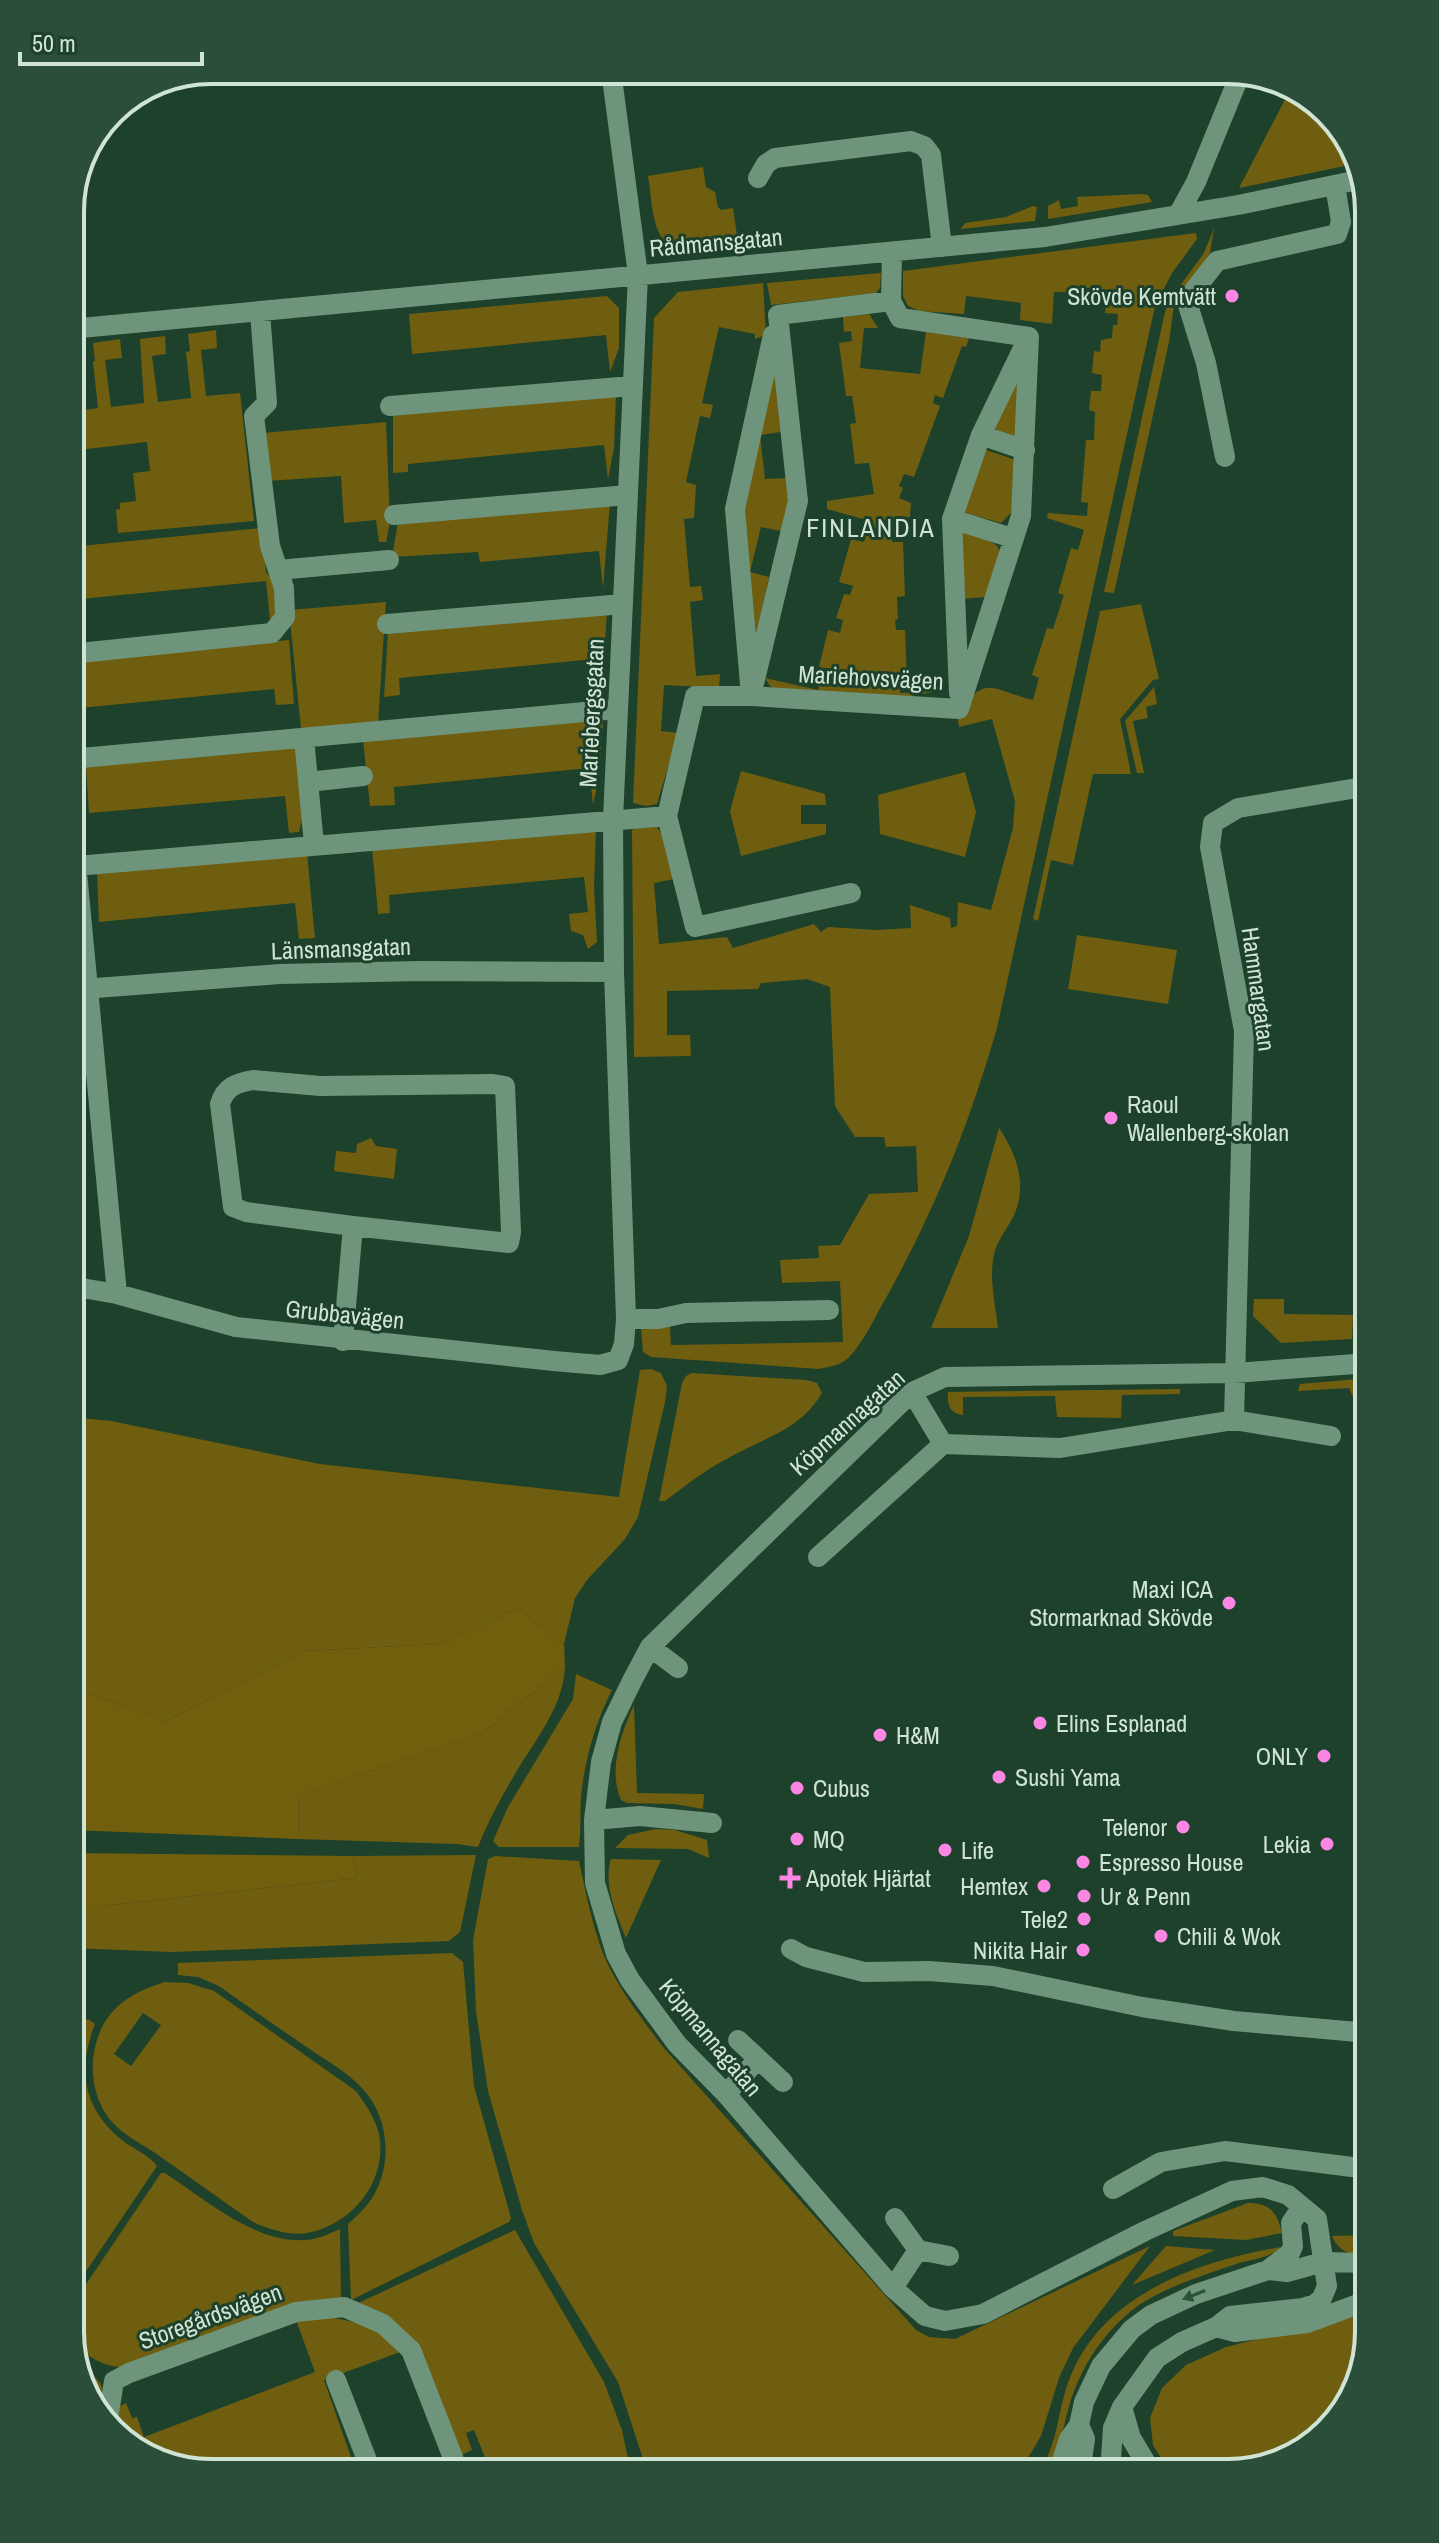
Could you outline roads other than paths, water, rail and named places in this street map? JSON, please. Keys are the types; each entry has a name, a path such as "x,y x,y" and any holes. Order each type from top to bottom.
{"street":[{"name":"Mariebergsgatan","path":"613,84 638,275 613,819 614,972 626,1319 624,1344 618,1360"},
{"path":"1178,215 1196,182 1236,84"},
{"path":"758,178 766,164 775,158 911,141 924,146 931,155 942,247"},
{"name":"Rådmansgatan","path":"84,328 1045,237 1351,181"},
{"path":"1225,457 1206,363 1188,305 1192,293 1217,261 1337,234 1341,222 1335,185"},
{"path":"892,252 891,301 900,318 1029,337 981,435 952,519 959,709"},
{"path":"778,315 891,301"},
{"path":"84,653 272,633 285,617 284,588 270,546 254,416 267,403 260,312"},
{"path":"751,696 798,501 778,315"},
{"path":"751,696 735,509 778,315"},
{"name":"Mariehovsvägen","path":"667,816 695,696 751,696 959,709 1021,516 1029,337"},
{"path":"390,406 632,386"},
{"path":"981,435 1025,450"},
{"path":"394,515 628,495"},
{"path":"952,519 1012,538"},
{"path":"278,570 389,560"},
{"path":"387,624 623,604"},
{"path":"955,609 992,608"},
{"path":"84,758 617,709"},
{"path":"304,738 314,845"},
{"path":"308,782 363,776"},
{"name":"Hammargatan","path":"1234,1373 1244,1031 1210,847 1213,823 1238,808 1355,788"},
{"path":"84,865 667,816 695,927 851,893"},
{"name":"Länsmansgatan","path":"84,989 323,973 614,972"},
{"path":"84,1029 117,1294"},
{"path":"253,1080 320,1086 505,1086 509,1243 353,1226 246,1212 233,1207 220,1104 232,1086 253,1080"},
{"path":"343,1341 353,1226"},
{"name":"Grubbavägen","path":"84,1288 117,1294 236,1327 343,1341 600,1365 618,1360"},
{"path":"626,1319 658,1319 686,1313 829,1310"},
{"name":"Köpmannagatan","path":"1301,2208 1288,2195 1263,2187 1232,2191 1145,2231 983,2314 945,2321 925,2316 893,2288 726,2094 677,2044 630,1980 616,1954 595,1883 594,1820 601,1762 612,1722 650,1647 912,1392 945,1377 1234,1373 1355,1364"},
{"path":"1234,1373 1234,1420"},
{"path":"912,1392 943,1444"},
{"path":"818,1557 943,1444 1060,1448 1234,1420 1331,1436"},
{"path":"650,1647 678,1668"},
{"path":"594,1820 640,1816 712,1823"},
{"path":"791,1949 806,1957 864,1972 929,1971 993,1976 1142,2007 1234,2021 1355,2032"},
{"path":"738,2040 783,2082"},
{"path":"726,2094 758,2059"},
{"path":"1113,2189 1161,2162 1225,2151 1352,2167"},
{"path":"1063,2459 1101,2366 1132,2329 1151,2315 1196,2294 1268,2270 1290,2253 1293,2246 1291,2223 1301,2208 1317,2219 1327,2286 1322,2298 1315,2304 1230,2316 1216,2327 1182,2342 1157,2358 1122,2407 1113,2428 1111,2459"},
{"path":"895,2218 918,2250 949,2256"},
{"path":"893,2288 918,2250"},
{"path":"1268,2270 1287,2272 1323,2262 1355,2263"},
{"path":"1216,2327 1235,2332 1307,2323 1355,2305"},
{"name":"Storegårdsvägen","path":"110,2407 114,2381 129,2373 296,2312 344,2307 383,2324 411,2350 454,2459"},
{"path":"336,2380 367,2459"},
{"path":"1122,2407 1131,2438 1144,2459"},
{"path":"1079,2425 1085,2439 1082,2459"}],"place":[{"name":"Skövde Kemtvätt","path":"1232,296"},
{"name":"Raoul Wallenberg-skolan","path":"1111,1118"},
{"name":"Maxi ICA Stormarknad Skövde","path":"1229,1603"},
{"name":"Elins Esplanad","path":"1040,1723"},
{"name":"H&M","path":"880,1735"},
{"name":"ONLY","path":"1324,1756"},
{"name":"Sushi Yama","path":"999,1777"},
{"name":"Cubus","path":"797,1788"},
{"name":"Telenor","path":"1183,1827"},
{"name":"MQ","path":"797,1839"},
{"name":"Lekia","path":"1327,1844"},
{"name":"Life","path":"945,1850"},
{"name":"Espresso House","path":"1083,1862"},
{"name":"Apotek Hjärtat","path":"790,1878"},
{"name":"Hemtex","path":"1044,1886"},
{"name":"Ur & Penn","path":"1084,1896"},
{"name":"Tele2","path":"1084,1919"},
{"name":"Chili & Wok","path":"1161,1936"},
{"name":"Nikita Hair","path":"1083,1950"}],"district":[{"name":"FINLANDIA","path":"871,527"}]}
